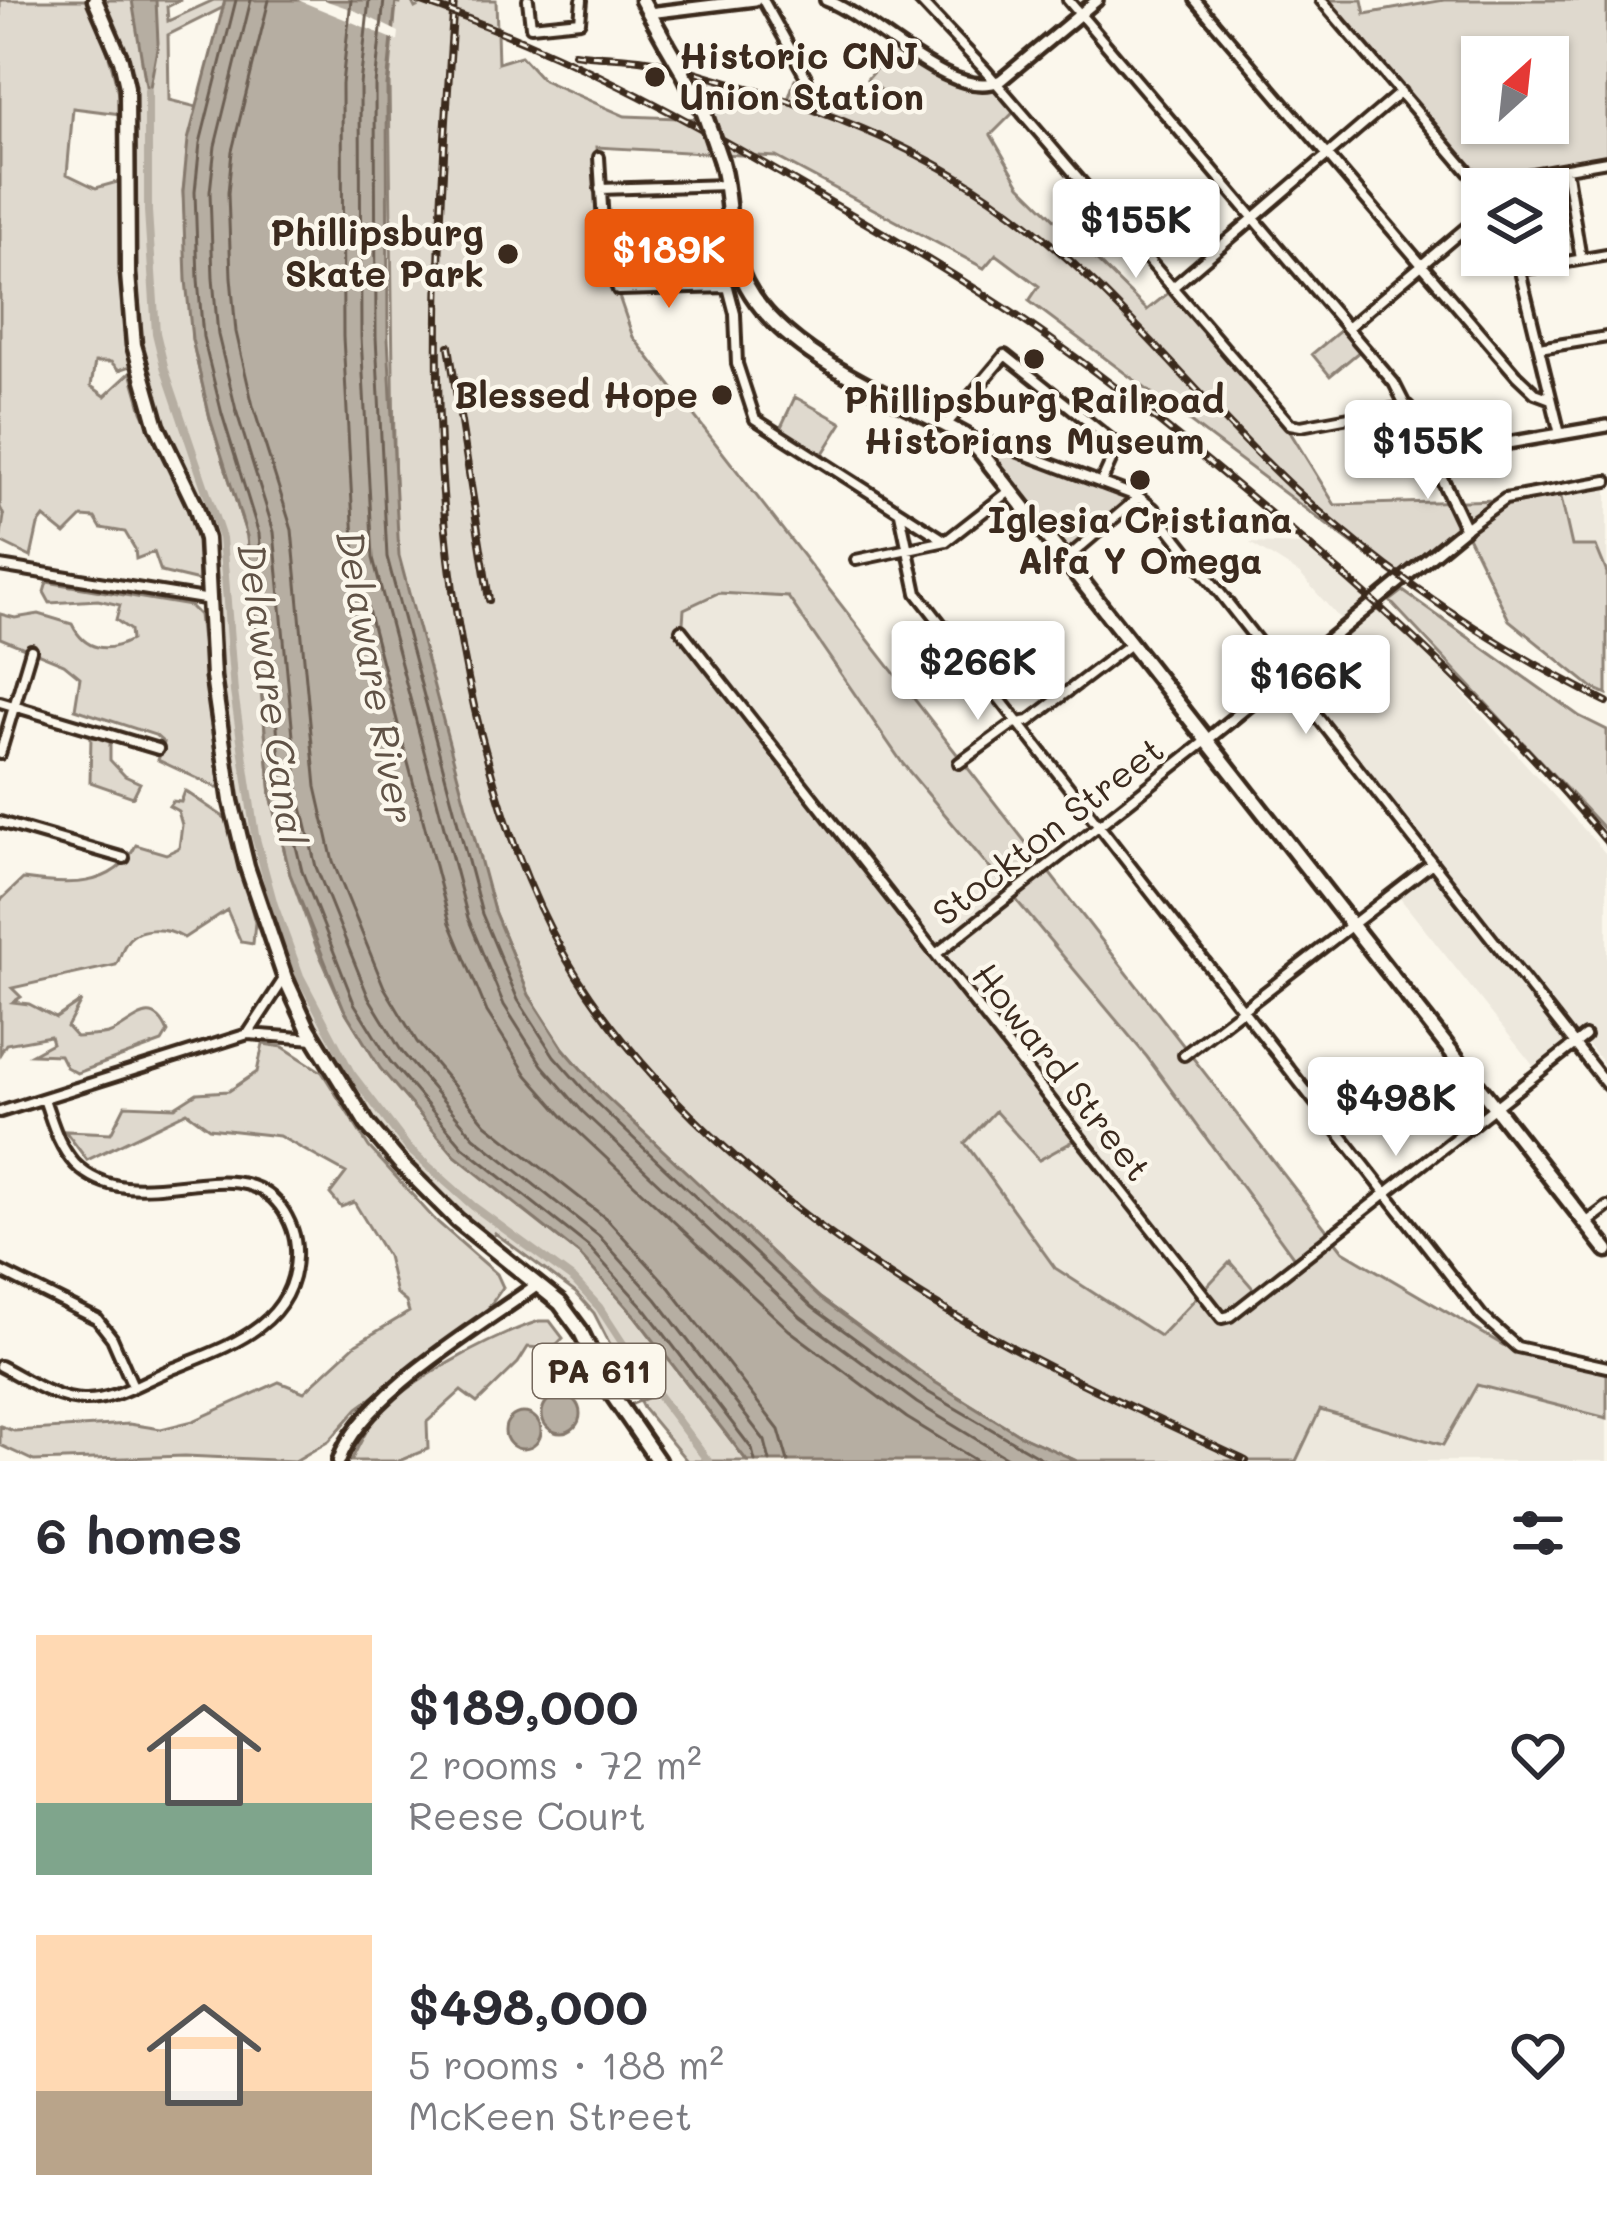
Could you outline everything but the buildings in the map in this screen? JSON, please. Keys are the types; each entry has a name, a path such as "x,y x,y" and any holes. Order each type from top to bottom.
{"main road":[{"name":"PA 611","path":"95,0 126,82 128,274 136,359 157,426 201,518 208,549 213,676 235,821 285,978 314,1039 361,1115 400,1163 574,1321 609,1390 658,1461"},
{"path":"645,7 704,113 727,185 736,257 753,299 778,330 811,352 966,436 1607,1250"},
{"path":"339,1461 352,1432 378,1402 537,1285"}],"street":[{"path":"528,0 531,26 578,22 584,13 582,0"},
{"path":"645,7 759,0 806,77"},
{"path":"826,0 946,76 985,85 996,83 1096,0"},
{"path":"920,0 1294,427 1408,406"},
{"path":"1068,0 1401,391 1465,529"},
{"path":"1195,0 1516,375 1535,393 1551,399"},
{"path":"1321,0 1466,168"},
{"path":"1172,288 1401,92"},
{"path":"598,157 605,257 617,290 730,289 736,364 755,419 946,541"},
{"path":"1566,168 1607,161"},
{"path":"600,189 727,185"},
{"path":"1569,186 1581,260"},
{"path":"1347,328 1461,232"},
{"path":"1569,262 1607,255"},
{"path":"1522,276 1559,434"},
{"path":"734,314 753,299"},
{"path":"1539,348 1607,337"},
{"path":"946,425 1004,355 1114,443 1115,452 1101,483"},
{"path":"1431,456 1607,426"},
{"path":"966,436 1139,497 1161,517 1607,1085"},
{"name":"Stockton Street","path":"936,954 1504,499 1607,481"},
{"path":"856,560 946,541 1011,490"},
{"path":"1065,560 1139,497"},
{"path":"900,514 916,593 1482,1316 1522,1348 1607,1366"},
{"path":"0,566 210,600"},
{"name":"Howard Street","path":"681,630 1224,1318 1386,1194"},
{"path":"958,764 1017,723 1029,721 1131,643"},
{"path":"0,754 31,650"},
{"path":"0,702 158,749"},
{"path":"0,822 124,858"},
{"path":"1184,1055 1432,862"},
{"path":"248,1034 285,978"},
{"path":"0,1112 248,1034 314,1039"},
{"path":"1386,1194 1585,1036"},
{"path":"0,1366 78,1400 107,1397 213,1352 269,1321 283,1305 294,1280 294,1231 279,1205 253,1185 221,1182 145,1189 98,1179 73,1162 55,1132 44,1099"},
{"path":"1586,1223 1607,1207"},
{"path":"0,1271 98,1319 112,1338 133,1386"}],"shaded area":[{"path":"0,0 86,0 104,42 121,114 73,108 67,174 96,188 121,181 123,286 131,366 119,370 111,362 95,362 91,386 105,396 131,372 142,411 200,537 199,581 161,572 154,552 136,559 125,532 101,528 95,518 82,517 65,534 44,517 31,557 0,542 4,516 0,507"},
{"path":"101,0 181,0 167,7 168,21 214,0 225,0 224,7 168,35 169,100 197,107 183,191 192,339 210,418 247,536 271,795 290,874 317,949 344,1009 381,1068 502,1194 579,1254 635,1316 747,1461 687,1461 643,1408 594,1313 576,1293 495,1233 491,1241 396,1151 337,1067 309,1015 266,908 237,795 220,679 211,533 165,432 138,341 133,295 132,89 122,41"},
{"path":"411,0 415,8 430,0 496,0 498,63 521,56 543,80 625,116 705,119 685,70 788,100 795,79 877,107 886,95 867,79 898,43 945,75 997,82 1019,107 991,135 1020,185 1147,310 1172,290 1282,419 1335,505 1498,500 1560,493 1572,546 1596,546 1607,573 1607,694 1593,688 1509,620 1465,530 1403,582 1029,301 1039,286 996,254 984,268 776,157 597,147 607,262 633,337 1343,1251 1503,1345 1607,1363 1607,1418 1477,1385 1443,1445 1320,1410 1296,1461 1077,1461 1020,1435 933,1381 820,1298 601,1092 563,1048 529,995 494,911 396,592 389,82 396,3","holes":["718,593 788,597 903,764 1147,1057 1297,1262 1257,1293 1230,1262 1160,1336 1055,1268 965,1143 995,1111 1039,1160 1079,1138 682,637 684,609"]},
{"path":"1322,0 1362,0 1365,14 1444,0 1607,0 1607,160 1567,168 1467,168"},
{"path":"1341,330 1360,351 1330,376 1312,354"},
{"path":"795,397 842,423 822,455 780,429"},
{"path":"966,436 1139,497 1065,560"},
{"path":"1607,485 1607,573 1596,546 1572,547 1560,493"},
{"path":"1250,543 1303,545 1422,648 1607,855 1607,1068 1578,1032 1535,1068 1395,892 1431,865 1283,678 1347,627 1300,574"},
{"path":"47,582 190,606 199,615 220,789 158,760 164,743 155,735 75,709 80,677 64,664 0,638 0,614 15,618 39,614 72,624 83,640 97,647 131,640 130,630 116,620 120,605 98,600 50,603 44,592"},
{"path":"1403,591 1579,716 1607,730 1607,832 1390,601"},
{"path":"718,593 787,596 903,764 1147,1057 1297,1262 1257,1293 1230,1263 1160,1336 1055,1268 965,1143 995,1110 682,637 684,609"},
{"path":"91,736 110,742 110,760 140,783 133,797 90,782"},
{"path":"185,791 228,820 255,922 253,944 241,942 227,910 184,938 161,930 136,934 116,965 12,988 21,997 13,1002 29,1004 56,1018 81,1001 67,1027 76,1037 108,1034 140,1016 155,1015 168,1032 162,1042 77,1073 66,1067 60,1055 32,1054 52,1043 50,1036 6,1044 0,1054 0,901 23,879 71,883 101,877 127,860 136,845 166,854 179,848 182,825 178,811 169,806 181,802"},
{"path":"263,1044 283,1047 322,1072 369,1147 435,1220 497,1274 503,1287 482,1317 358,1408 329,1441 295,1461 185,1456 34,1461 0,1445 0,1426 14,1431 129,1424 161,1429 193,1421 279,1382 304,1392 356,1344 409,1312 396,1294 387,1256 354,1202 341,1207 330,1194 346,1173 279,1136 209,1128 187,1112 87,1160 65,1131 111,1133 125,1105 175,1107 197,1093 229,1091 257,1072"},
{"path":"539,1321 550,1321 563,1338 552,1349 528,1347 477,1403 461,1391 427,1422 428,1449 399,1461 351,1461 374,1419 407,1389 475,1349"},
{"path":"1477,1384 1607,1418 1607,1461 1296,1461 1320,1410"}],"water":[{"path":"132,0 156,0 158,43 148,98"},
{"name":"Delaware River","path":"225,0 396,0 387,86 388,337 399,556 494,911 529,995 563,1048 601,1092 820,1298 933,1381 1020,1435 1077,1461 747,1461 635,1316 579,1254 455,1156 380,1068 344,1009 290,874 271,795 247,536 210,418 192,339 183,191 188,140"},
{"path":"561,1395 574,1401 580,1414 574,1427 561,1433 548,1427 542,1414 548,1401"},
{"path":"523,1413 536,1418 541,1431 536,1444 523,1449 510,1444 505,1431 510,1418"}],"pier":[{"path":"298,0 324,0 356,11 399,32 398,41"}],"waterway":[{"name":"Delaware Canal","path":"148,91 148,211 156,333 222,538 234,692 255,835 300,976 351,1073 409,1149 473,1206 574,1280 599,1307 708,1461"},
{"path":"632,1404 657,1394"}],"railway":[{"path":"416,0 571,62 670,112 898,242 1033,327 1157,420 1364,594 1490,713 1607,842"},
{"path":"454,0 442,185 438,369 448,553 481,735 516,850 551,931 601,1011 686,1111 736,1158 841,1242 985,1333 1246,1461"},
{"path":"574,53 656,62 760,92 862,129 960,178 1072,263 1255,451 1365,549 1482,632 1607,702"},
{"path":"449,346 489,600"}],"place":[{"name":"Historic CNJ Union Station","path":"655,77"},
{"name":"Phillipsburg Skate Park","path":"508,254"},
{"name":"Phillipsburg Railroad Historians Museum","path":"1034,359"},
{"name":"Blessed Hope","path":"722,395"},
{"name":"Iglesia Cristiana Alfa Y Omega","path":"1140,480"}]}
